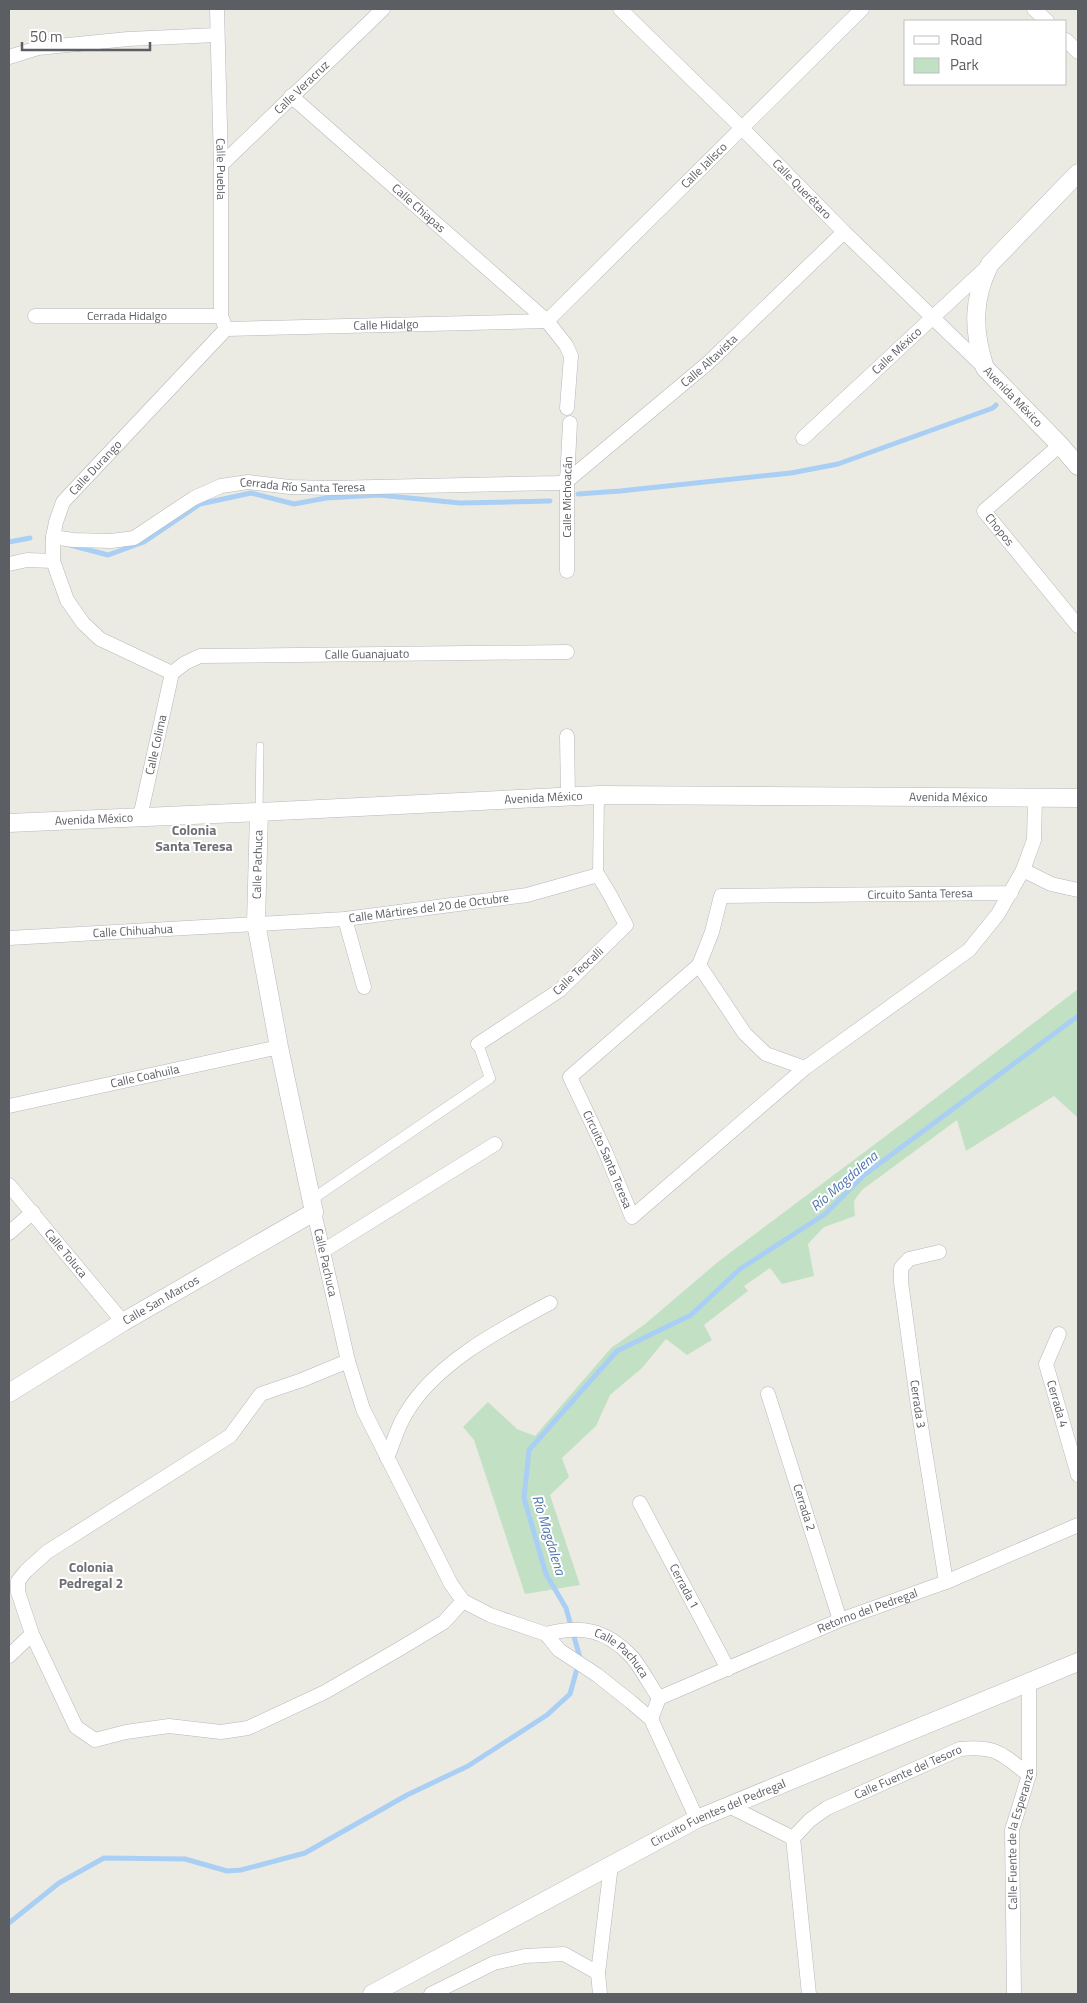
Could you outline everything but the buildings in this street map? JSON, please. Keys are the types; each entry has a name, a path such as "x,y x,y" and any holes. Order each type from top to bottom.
{"street":[{"name":"Calle Puebla","path":"217,9 224,323"},
{"name":"Calle Veracruz","path":"221,165 383,9"},
{"name":"Calle Querétaro","path":"620,9 742,128 844,232 985,368"},
{"name":"Calle Jalisco","path":"547,320 862,9"},
{"path":"1034,9 1046,20"},
{"path":"9,58 38,48 128,39 217,35"},
{"path":"1067,41 1078,52"},
{"name":"Calle Chiapas","path":"291,96 547,320"},
{"name":"Avenida México","path":"1078,173 990,264 981,280 975,315 979,351 985,368 1078,466"},
{"name":"Calle Altavista","path":"567,481 708,363 844,232"},
{"name":"Calle México","path":"802,438 990,264"},
{"name":"Cerrada Hidalgo","path":"35,316 224,323"},
{"path":"547,320 571,356 567,408"},
{"name":"Calle Hidalgo","path":"224,323 547,320"},
{"name":"Calle Durango","path":"172,673 100,639 83,623 67,600 53,561 53,537 56,522 64,502 224,323"},
{"name":"Calle Michoacán","path":"567,571 567,481 570,423"},
{"name":"Chopos","path":"1060,445 984,511 1078,626"},
{"name":"Cerrada Río Santa Teresa","path":"53,537 73,540 111,541 134,538 194,498 221,486 248,482 290,487 330,488 558,483 567,481"},
{"path":"9,564 27,560 53,561"},
{"name":"Calle Guanajuato","path":"172,673 184,662 200,656 567,652"},
{"name":"Calle Colima","path":"140,817 172,673"},
{"path":"567,736 568,796"},
{"path":"598,875 599,795"},
{"name":"Avenida México","path":"9,823 599,795 1078,798"},
{"name":"Circuito Santa Teresa","path":"1011,894 721,896 712,932 700,965 570,1077 605,1151 632,1217 805,1068 968,950 984,933 1011,894 1023,870 1034,840 1035,798"},
{"name":"Calle Pachuca","path":"258,812 256,923 279,1047 313,1206 348,1361 363,1409 451,1584 463,1601 490,1615 546,1634 567,1629 589,1631 609,1638 632,1657 659,1698"},
{"path":"1023,870 1051,884 1078,890"},
{"name":"Calle Mártires del 20 de Octubre","path":"256,923 345,919 527,895 598,875"},
{"name":"Calle Teocalli","path":"478,1044 560,990 626,925 598,875"},
{"path":"345,919 364,987"},
{"name":"Calle Chihuahua","path":"9,938 256,923"},
{"path":"700,965 746,1034 766,1054 805,1068"},
{"path":"313,1206 490,1078 478,1044"},
{"name":"Calle Coahuila","path":"9,1106 279,1047"},
{"path":"323,1251 495,1144"},
{"name":"Calle Toluca","path":"9,1185 123,1322"},
{"name":"Calle San Marcos","path":"9,1393 313,1206"},
{"path":"9,1233 32,1212"},
{"name":"Cerrada 3","path":"939,1252 909,1259 901,1268 901,1282 918,1407 946,1582"},
{"path":"387,1458 405,1416 429,1384 473,1347 550,1303"},
{"name":"Cerrada 4","path":"1059,1334 1046,1364 1078,1475"},
{"path":"348,1361 261,1394 230,1436 46,1552 18,1581 18,1592 32,1634 76,1727 95,1740 126,1732 169,1726 221,1732 248,1728 325,1692 444,1622 463,1601"},
{"name":"Cerrada 2","path":"768,1394 840,1620"},
{"name":"Cerrada 1","path":"640,1503 728,1669"},
{"name":"Retorno del Pedregal","path":"659,1698 840,1620 946,1582 1078,1525"},
{"path":"9,1656 32,1634"},
{"path":"546,1634 559,1650 618,1692 650,1720 697,1819"},
{"name":"Circuito Fuentes del Pedregal","path":"372,1994 697,1819 727,1805 1078,1662"},
{"name":"Calle Fuente de la Esperanza","path":"1014,1994 1012,1830 1029,1775 1028,1683"},
{"path":"650,1720 659,1698"},
{"name":"Calle Fuente del Tesoro","path":"793,1838 810,1820 827,1808 960,1749 979,1747 1001,1753 1029,1775"},
{"path":"727,1805 793,1838 809,1994"},
{"path":"600,1994 598,1973 611,1865"},
{"path":"431,1994 494,1963 525,1956 564,1954 598,1973"}],"lane":[{"path":"258,812 260,746"}],"green space":[{"path":"1078,989 1078,1118 1054,1096 966,1151 957,1120 862,1190 854,1201 855,1216 824,1227 808,1244 814,1276 782,1284 770,1268 744,1286 748,1291 704,1325 712,1340 687,1355 666,1339 642,1368 610,1395 596,1426 562,1458 569,1477 550,1495 580,1585 525,1594 474,1440 463,1427 488,1402 517,1429 535,1436 611,1348 645,1324 719,1261"}],"waterway":[{"path":"578,494 791,473 838,464 993,408 996,405"},
{"path":"70,545 108,555 144,542 200,504 251,493 294,504 326,498 379,495 460,503 550,501"},
{"path":"9,542 30,538"},
{"name":"Río Magdalena","path":"9,1923 59,1883 104,1858 185,1859 227,1871 241,1870 305,1853 407,1795 468,1766 547,1715 570,1694 580,1658 566,1608 546,1574 524,1498 529,1450 617,1351 691,1315 740,1269 825,1214 864,1175 1078,1016"}],"district":[{"name":"Colonia Santa Teresa","path":"194,838"},
{"name":"Colonia Pedregal 2","path":"91,1575"}]}
